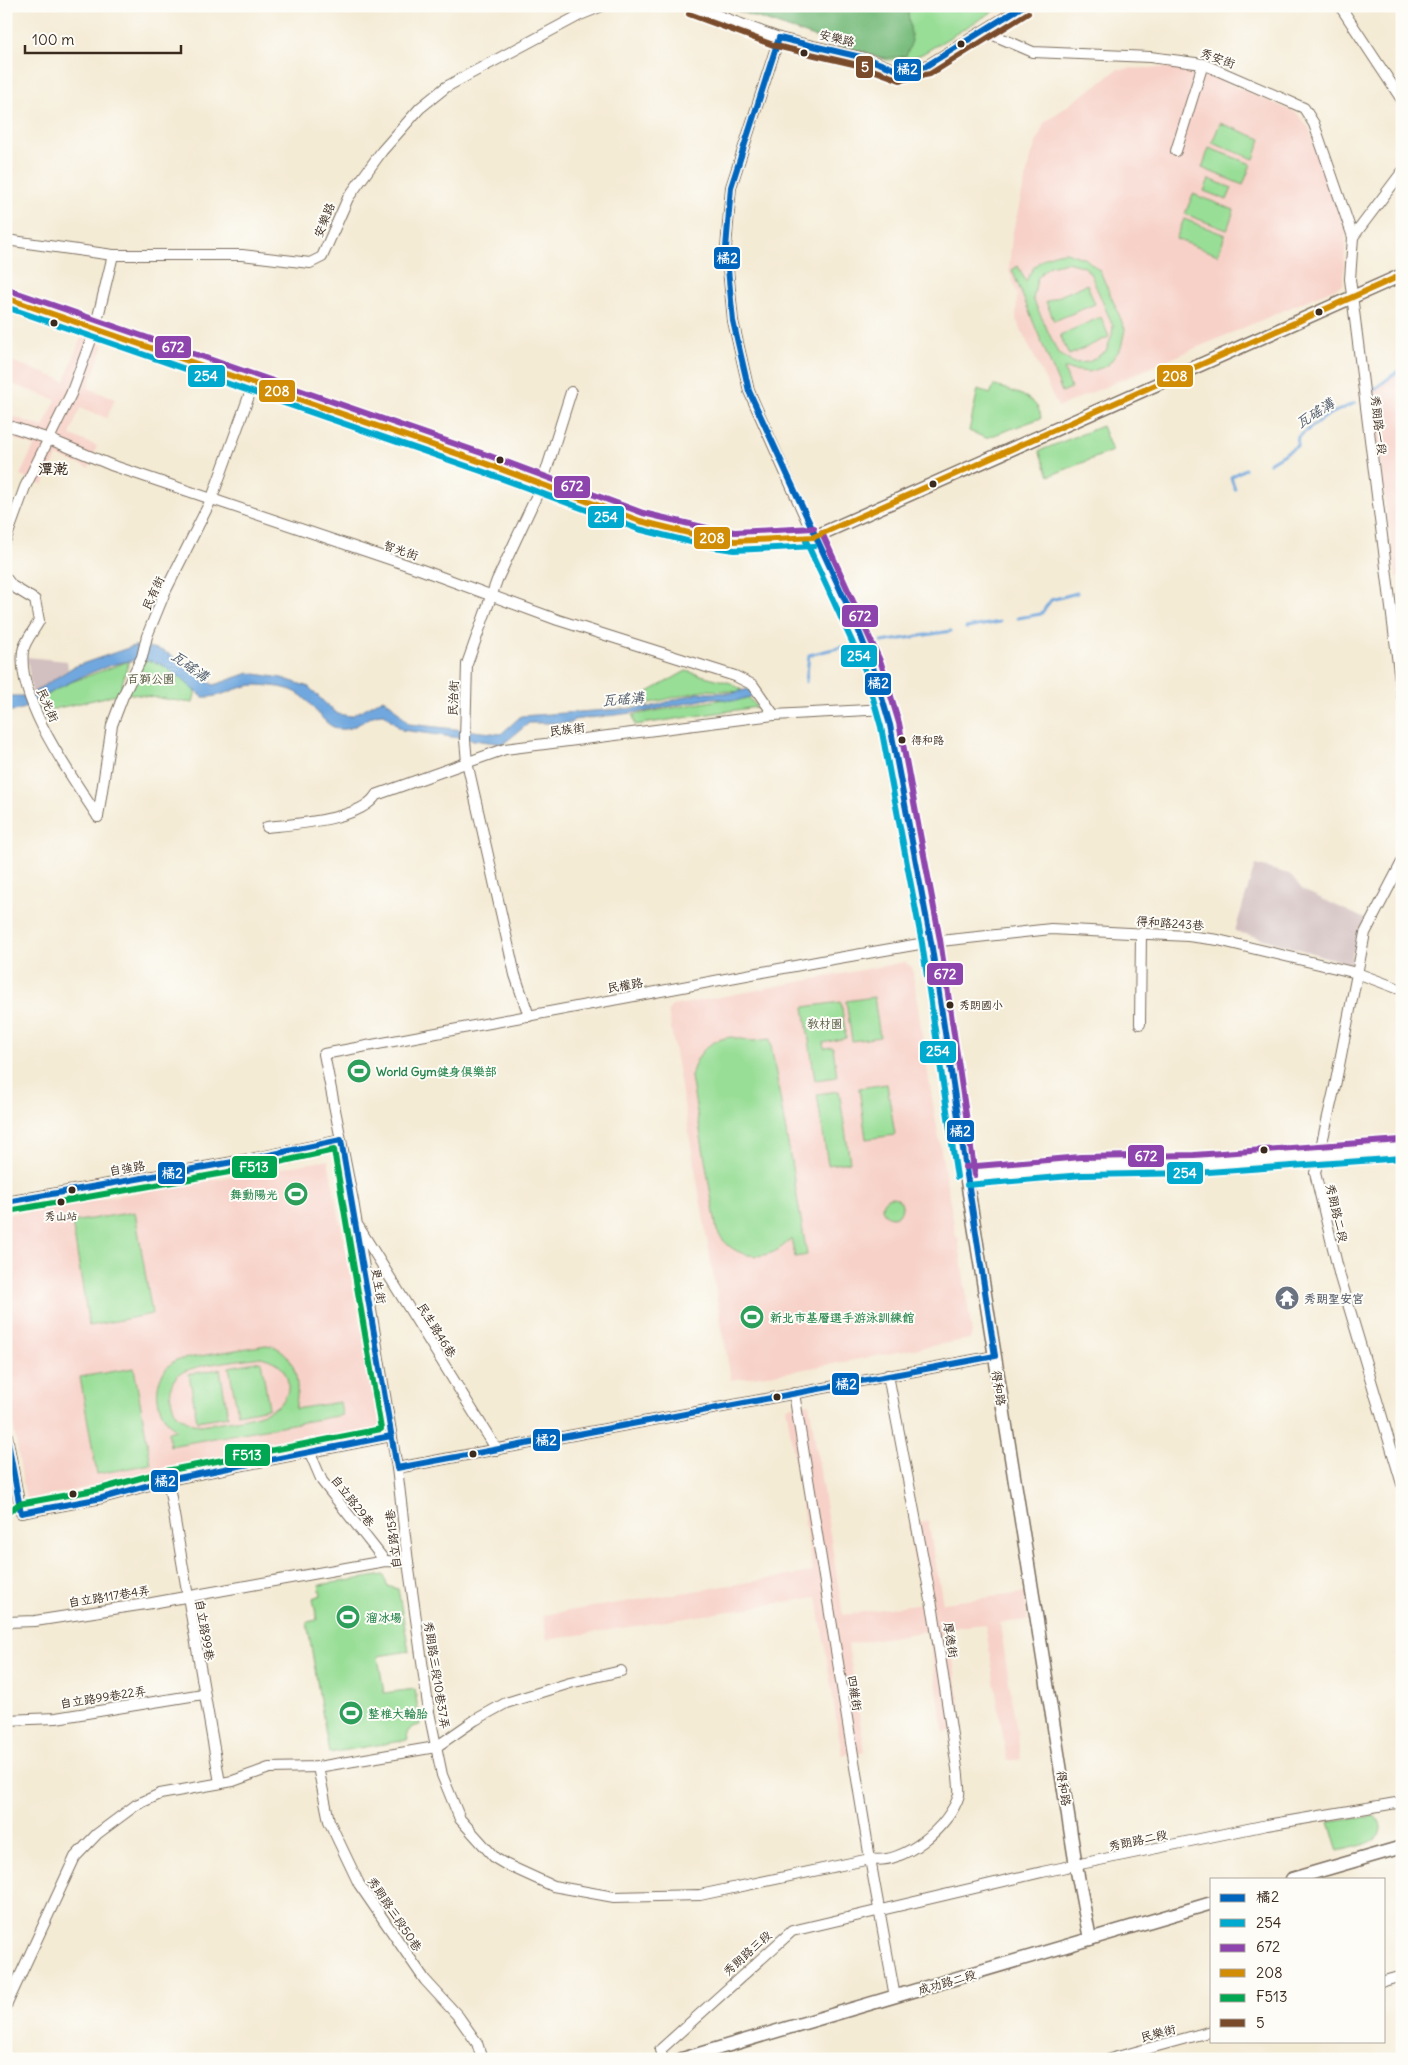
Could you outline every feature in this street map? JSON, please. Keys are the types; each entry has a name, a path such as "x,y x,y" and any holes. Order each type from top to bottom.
{"street":[{"name":"安樂路","path":"6,240 113,255 242,255 310,263 322,258 348,198 382,151 420,108 446,87 580,15 602,6"},
{"name":"安樂路","path":"692,6 779,38 864,58 900,71 926,66 1023,6"},
{"path":"1340,6 1402,100"},
{"name":"秀安街","path":"984,31 1033,52 1150,57 1202,64 1304,108 1314,124 1353,237"},
{"name":"得和路","path":"779,38 731,187 726,248 733,321 749,390 814,537 856,624 873,667 886,709 912,829 931,942 966,1176 1076,1866 1090,1939"},
{"path":"1176,151 1202,64"},
{"path":"1353,237 1402,172"},
{"name":"秀朗路一段","path":"1353,237 1350,260 1351,297 1402,696"},
{"path":"6,539 25,487 71,394 95,329 113,255"},
{"path":"6,298 542,484 640,521 709,538 735,541 814,537 1402,275"},
{"name":"民有街","path":"98,817 112,725 123,696 142,657 147,636 165,592 212,498 253,384"},
{"name":"民治街","path":"529,1016 515,975 467,762 465,740 467,664 492,595 542,484 571,392"},
{"name":"智光街","path":"6,425 49,439 111,465 492,595 558,620 735,676 753,685 774,715"},
{"name":"民光街","path":"6,578 12,586 35,600 40,621 23,649 27,690 33,706 50,740 98,817"},
{"name":"民族街","path":"267,827 320,822 371,804 376,795 505,749 774,715 886,709"},
{"name":"秀朗路二段","path":"1402,862 1365,933 1336,1086 1315,1174 1338,1268 1402,1484"},
{"name":"得和路243巷","path":"931,942 1051,929 1218,940 1357,973 1402,990"},
{"path":"1140,1024 1141,934"},
{"name":"民權路","path":"324,1054 931,942"},
{"name":"更生街","path":"324,1054 397,1468"},
{"name":"自強路","path":"6,1202 250,1159 340,1140"},
{"path":"966,1176 1082,1166 1194,1164 1402,1150"},
{"name":"民生路46巷","path":"355,1222 497,1450"},
{"path":"397,1468 995,1356"},
{"name":"厚德街","path":"614,1897 700,1895 870,1858 880,1861 918,1847 944,1822 959,1794 958,1775 934,1616 888,1375"},
{"name":"四維街","path":"794,1393 870,1858 895,1997"},
{"path":"6,1430 21,1514 102,1498 168,1480 391,1436"},
{"name":"自立路29巷","path":"310,1452 322,1481 385,1560"},
{"name":"自立路15巷","path":"397,1468 414,1608"},
{"name":"自立路99巷","path":"168,1480 203,1694 220,1784"},
{"name":"自立路117巷4弄","path":"6,1622 35,1621 385,1560 408,1562"},
{"name":"秀朗路三段10巷37弄","path":"414,1608 442,1775 460,1819 495,1858 535,1879 553,1886 614,1897"},
{"path":"436,1747 486,1713 506,1703 536,1693 621,1671"},
{"name":"自立路99巷22弄","path":"7,1721 32,1717 56,1718 203,1694"},
{"name":"秀朗路三段10巷37弄","path":"6,2006 75,1857 97,1834 136,1805 160,1794 233,1781 269,1768 318,1767 436,1747"},
{"name":"秀朗路三段50巷","path":"318,1767 329,1821 359,1884 425,1980 458,2016 477,2043 482,2059"},
{"name":"秀朗路二段","path":"880,1910 1042,1872 1267,1825 1402,1802"},
{"path":"1295,1878 1402,1847"},
{"name":"成功路二段","path":"682,2059 1210,1904"},
{"name":"秀朗路三段","path":"663,2059 660,2050 792,1931 880,1910"},
{"path":"1386,1980 1402,1976"},
{"name":"民樂街","path":"1110,2059 1210,2032"}],"shaded area":[{"path":"1174,67 1204,73 1297,113 1309,128 1346,233 1343,285 1058,407 1016,319 1017,295 1009,270 1012,235 1031,156 1044,123 1118,69"},
{"path":"81,337 104,345 88,388 115,399 107,418 80,408 70,435 97,446 89,468 57,456 43,485 20,475 34,446 6,436 6,414 43,427 56,400 6,382 6,359 65,381"},
{"path":"1402,368 1402,574 1396,577 1370,393"},
{"path":"27,657 67,661 68,669 32,694"},
{"path":"1255,865 1289,874 1303,890 1367,920 1353,952 1351,964 1235,931"},
{"path":"904,962 912,967 928,1074 956,1237 958,1237 972,1333 970,1339 788,1372 731,1380 668,1011 672,1006"},
{"path":"328,1160 381,1428 26,1500 6,1382 6,1215"},
{"path":"809,1403 843,1615 922,1603 908,1525 928,1521 943,1603 1024,1593 1028,1620 1000,1623 1021,1759 1007,1761 985,1624 948,1628 964,1729 944,1732 928,1631 848,1644 865,1752 842,1755 817,1597 547,1640 543,1615 813,1572 786,1407"}],"green space":[{"path":"723,6 1002,6 922,54 907,59 887,60"},
{"path":"723,6 907,6 912,41 906,56 885,58 868,55"},
{"path":"1220,123 1261,139 1254,159 1212,143"},
{"path":"1209,148 1251,164 1243,185 1202,168"},
{"path":"1209,179 1232,188 1227,200 1204,191"},
{"path":"1193,194 1234,210 1227,230 1185,214"},
{"path":"1184,219 1225,235 1218,255 1176,239"},
{"path":"1066,252 1086,259 1100,271 1125,329 1121,348 1107,366 1089,372 1064,369 1071,388 1062,392 1012,270 1018,266 1026,282 1036,265 1047,257","holes":["1067,262 1085,267 1091,275 1113,326 1112,335 1106,351 1089,362 1073,363 1058,353 1033,299 1037,279 1050,266"]},
{"path":"1087,284 1095,304 1054,321 1046,302"},
{"path":"1101,317 1109,337 1069,355 1060,335"},
{"path":"994,385 1030,400 1039,411 1041,418 986,438 969,431 978,389 990,394"},
{"path":"1102,426 1112,451 1049,476 1039,451"},
{"name":"百獅公園","path":"142,654 177,668 197,685 193,703 125,693"},
{"name":"百獅公園","path":"129,661 119,694 41,712 37,702 63,685"},
{"path":"686,671 731,683 745,692 705,690 630,706 639,697"},
{"path":"746,695 757,707 635,725 633,715"},
{"name":"教材園","path":"874,997 880,1037 852,1041 846,1001"},
{"name":"教材園","path":"841,1002 846,1038 823,1043 824,1048 833,1047 837,1077 815,1080 804,1007"},
{"path":"731,1037 753,1041 770,1039 807,1255 795,1257 791,1238 773,1252 752,1256 732,1248 717,1231 691,1077 696,1061 704,1050 716,1041"},
{"path":"887,1084 895,1135 866,1139 859,1088"},
{"path":"839,1091 850,1162 828,1165 817,1094"},
{"path":"892,1197 899,1200 902,1207 899,1214 892,1217 885,1214 882,1207 885,1200"},
{"path":"135,1212 152,1314 89,1326 72,1222"},
{"path":"266,1345 276,1347 290,1360 294,1369 297,1390 295,1409 340,1402 342,1415 170,1446 168,1432 176,1430 163,1414 158,1394 162,1375 176,1360","holes":["261,1357 280,1366 287,1378 288,1392 282,1402 271,1410 243,1419 201,1425 192,1424 176,1414 171,1400 173,1381 176,1377 191,1369 203,1366"]},
{"path":"261,1361 269,1408 238,1414 229,1367"},
{"path":"134,1368 151,1464 97,1474 80,1377"},
{"path":"220,1369 228,1416 197,1421 189,1374"},
{"path":"384,1575 387,1586 398,1589 409,1651 378,1656 384,1693 415,1689 420,1725 412,1727 407,1733 408,1740 329,1753 307,1622 317,1620 313,1598 321,1595 319,1585"},
{"path":"1374,1816 1381,1827 1380,1834 1376,1838 1371,1842 1338,1851 1329,1822"}],"water":[{"path":"134,646 161,650 178,660 202,679 214,685 249,673 282,678 309,687 338,714 351,716 383,699 392,705 409,724 501,734 521,716 650,707 698,693 733,693 752,688 756,695 736,701 712,698 648,711 573,720 572,723 529,723 503,744 402,730 384,714 372,716 351,728 339,729 324,720 298,693 270,686 251,685 217,696 203,697 166,667 148,660 117,664 101,669 85,675 27,707 6,711 6,696 28,696 73,667"}],"waterway":[{"name":"瓦磘溝","path":"1371,392 1402,368"},
{"name":"瓦磘溝","path":"1269,463 1297,446 1298,437 1328,415 1355,403"},
{"name":"瓦磘溝","path":"1235,489 1231,477 1245,469"},
{"name":"瓦磘溝","path":"1018,618 1041,614 1051,600 1077,593"},
{"name":"瓦磘溝","path":"966,628 1000,622"},
{"name":"瓦磘溝","path":"882,642 951,631"},
{"name":"瓦磘溝","path":"806,682 809,655 846,646"}],"transit line":[{"name":"橘2","path":"779,38 865,58 900,71 926,66 1023,6"},
{"name":"5","path":"689,14 776,46 862,66 900,80 930,74 1028,13"},
{"name":"橘2","path":"779,38 731,187 726,248 733,321 749,391 856,624 873,667 890,725 931,942 995,1356"},
{"name":"208","path":"6,298 487,464 640,521 709,538 735,541 814,537 1402,275"},
{"name":"672","path":"9,290 490,456 643,513 711,529 735,532 814,528"},
{"name":"254","path":"6,307 484,472 638,529 707,546 734,550 814,546"},
{"name":"672","path":"822,533 881,663 899,723 940,940 975,1175"},
{"name":"254","path":"806,541 865,670 881,727 922,943 957,1177"},
{"name":"橘2","path":"6,1202 250,1159 341,1140 397,1468"},
{"name":"672","path":"965,1167 1081,1157 1194,1155 1401,1140"},
{"name":"F513","path":"6,1514 19,1504 100,1489 166,1471 381,1429 334,1150 252,1168 8,1211"},
{"name":"254","path":"967,1185 1082,1175 1195,1173 1402,1158"},
{"name":"橘2","path":"397,1468 995,1356"},
{"name":"橘2","path":"6,1431 21,1513 102,1498 168,1480 391,1436"}],"place":[{"name":"得和路","path":"902,740"},
{"name":"秀朗國小","path":"950,1005"},
{"name":"World Gym健身俱樂部","path":"359,1071"},
{"name":"舞動陽光","path":"296,1194"},
{"name":"秀山站","path":"61,1202"},
{"name":"秀朗聖安宮","path":"1287,1298"},
{"name":"新北市基層選手游泳訓練館","path":"752,1317"},
{"name":"溜冰場","path":"348,1617"},
{"name":"整椎大輪胎","path":"351,1713"}],"district":[{"name":"潭漧","path":"53,468"}]}
